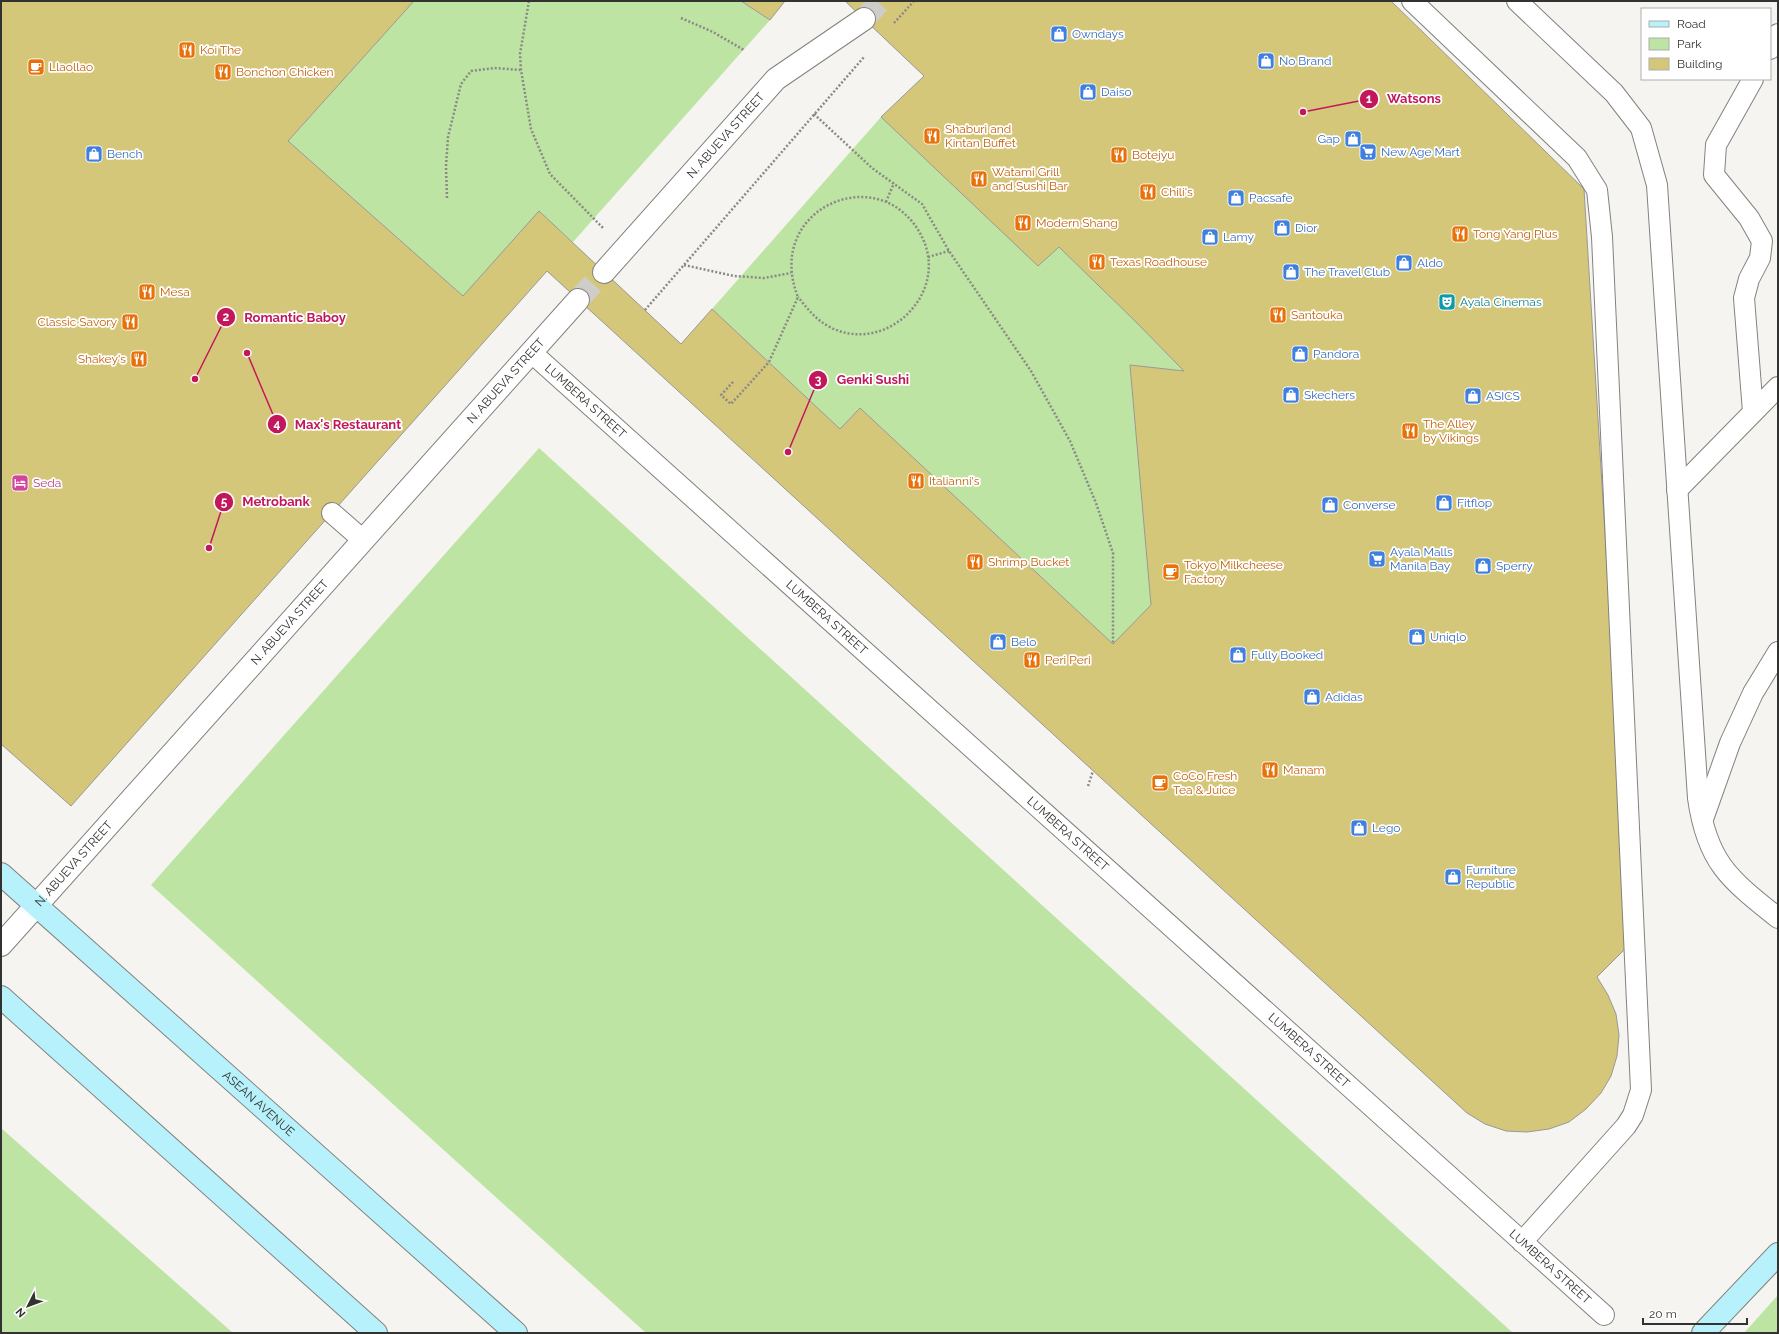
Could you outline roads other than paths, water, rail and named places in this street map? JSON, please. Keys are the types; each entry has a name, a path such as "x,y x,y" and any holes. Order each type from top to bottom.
{"street":[{"name":"N. ABUEVA STREET","path":"604,272 776,79 864,20"},
{"name":"N. ABUEVA STREET","path":"1,945 578,300"},
{"name":"ASEAN AVENUE","path":"1,874 516,1333"},
{"path":"1,997 376,1333"},
{"path":"1703,1333 1778,1254"}],"lane":[{"path":"1412,1 1577,158 1597,190 1602,237 1641,1090 1633,1115 1626,1126 1522,1242"},
{"path":"1518,1 1614,93 1642,128 1657,185 1698,798 1702,822 1709,844 1731,878 1741,889 1778,918"},
{"path":"1771,47 1778,34"},
{"path":"1752,80 1716,145 1714,175 1748,218 1762,241 1760,258 1749,279 1744,298 1754,412"},
{"name":"LUMBERA STREET","path":"532,353 1604,1315"},
{"path":"1677,490 1778,386"},
{"path":"332,513 363,540"},
{"path":"1702,822 1730,743 1753,693 1778,652"}],"tunnel":[{"path":"864,19 881,1"},
{"path":"578,300 604,272"}],"place":[{"name":"Owndays","path":"1059,34"},
{"name":"Koi The","path":"187,50"},
{"name":"No Brand","path":"1266,61"},
{"name":"Llaollao","path":"36,67"},
{"name":"Bonchon Chicken","path":"223,72"},
{"name":"Daiso","path":"1088,92"},
{"name":"Watsons","path":"1303,112"},
{"name":"Shaburi and Kintan Buffet","path":"932,136"},
{"name":"Gap","path":"1353,139"},
{"name":"New Age Mart","path":"1368,152"},
{"name":"Bench","path":"94,154"},
{"name":"Botejyu","path":"1119,155"},
{"name":"Watami Grill and Sushi Bar","path":"979,179"},
{"name":"Chili's","path":"1148,192"},
{"name":"Pacsafe","path":"1236,198"},
{"name":"Modern Shang","path":"1023,223"},
{"name":"Dior","path":"1282,228"},
{"name":"Tong Yang Plus","path":"1460,234"},
{"name":"Lamy","path":"1210,237"},
{"name":"Texas Roadhouse","path":"1097,262"},
{"name":"Aldo","path":"1404,263"},
{"name":"The Travel Club","path":"1291,272"},
{"name":"Mesa","path":"147,292"},
{"name":"Ayala Cinemas","path":"1447,302"},
{"name":"Santouka","path":"1278,315"},
{"name":"Classic Savory","path":"130,322"},
{"name":"Max's Restaurant","path":"247,353"},
{"name":"Pandora","path":"1300,354"},
{"name":"Shakey's","path":"139,359"},
{"name":"Romantic Baboy","path":"195,379"},
{"name":"Skechers","path":"1291,395"},
{"name":"ASICS","path":"1473,396"},
{"name":"The Alley by Vikings","path":"1410,431"},
{"name":"Genki Sushi","path":"788,452"},
{"name":"Italianni's","path":"916,481"},
{"name":"Seda","path":"20,483"},
{"name":"Fitflop","path":"1444,503"},
{"name":"Converse","path":"1330,505"},
{"name":"Metrobank","path":"209,548"},
{"name":"Ayala Malls Manila Bay","path":"1377,559"},
{"name":"Shrimp Bucket","path":"975,562"},
{"name":"Sperry","path":"1483,566"},
{"name":"Tokyo Milkcheese Factory","path":"1171,572"},
{"name":"Uniqlo","path":"1417,637"},
{"name":"Belo","path":"998,642"},
{"name":"Fully Booked","path":"1238,655"},
{"name":"Peri Peri","path":"1032,660"},
{"name":"Adidas","path":"1312,697"},
{"name":"Manam","path":"1270,770"},
{"name":"CoCo Fresh Tea & Juice","path":"1160,783"},
{"name":"Lego","path":"1359,828"},
{"name":"Furniture Republic","path":"1453,877"}]}
